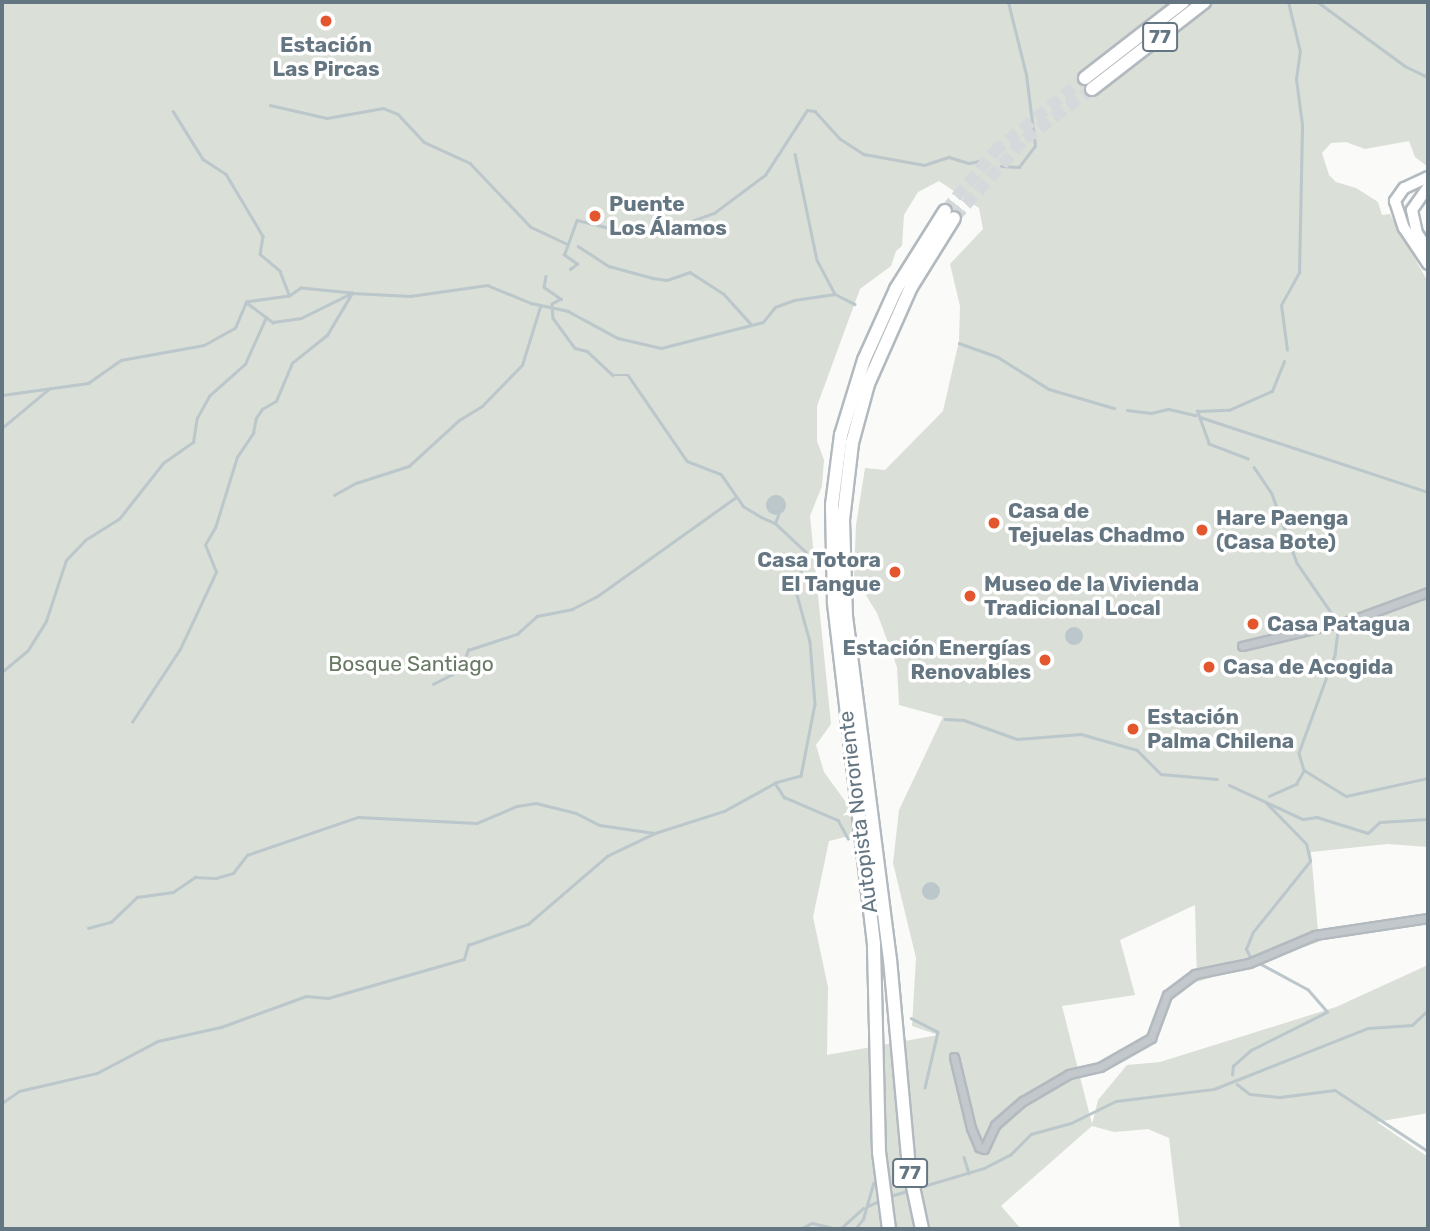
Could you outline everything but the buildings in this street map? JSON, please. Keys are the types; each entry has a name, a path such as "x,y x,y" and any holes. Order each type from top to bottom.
{"highway":[{"name":"77","path":"1112,66 1183,2"},
{"name":"77","path":"1088,84 1204,2"},
{"name":"Autopista Nororiente","path":"889,1229 878,1133 875,965 834,601 832,505 844,426 868,351 901,280 949,214 911,287 876,364 856,426 844,501 846,615 912,1185 922,1229"}],"street":[{"path":"1395,201 1404,188 1428,177"},
{"path":"1428,187 1414,205 1413,224 1428,250"},
{"path":"1395,201 1406,195 1414,205"},
{"path":"1395,201 1404,228 1428,264"},
{"path":"1242,646 1355,619 1428,592"},
{"path":"954,1057 971,1128 979,1147 985,1149 995,1125 1023,1101 1069,1074 1100,1067 1151,1038 1167,995 1195,974 1249,963 1315,935 1428,918"}],"green space":[{"name":"Bosque Santiago","path":"2,2 1428,2 1428,167 1415,157 1409,141 1365,149 1346,142 1331,143 1322,153 1329,175 1336,182 1356,188 1378,202 1382,215 1390,214 1428,282 1428,847 1387,844 1311,852 1319,942 1197,982 1195,905 1120,940 1135,995 1062,1006 1092,1124 1098,1100 1127,1065 1160,1062 1336,1007 1428,965 1428,1113 1377,1122 1428,1157 1428,1229 1180,1229 1169,1138 1148,1129 1114,1132 1092,1126 1001,1206 1021,1229 2,1229","holes":["939,181 979,208 983,229 950,264 960,306 959,341 943,411 885,470 865,468 856,525 854,576 877,613 897,667 899,705 943,717 899,810 893,863 916,958 912,1026 938,1035 827,1055 828,987 813,917 829,841 853,835 854,824 853,812 824,772 816,745 831,724 810,516 822,486 824,460 817,441 817,406 860,289 891,266 896,251 902,246 904,215 918,192"]}],"shaded area":[{"path":"776,495 783,498 786,505 783,512 776,515 769,512 766,505 769,498"},
{"path":"1074,627 1080,630 1083,636 1080,642 1074,645 1068,642 1065,636 1068,630"},
{"path":"927,882 935,882 940,891 938,898 927,900 922,895 922,887"}],"waterway":[{"path":"1001,166 1019,167 1035,146 1026,75 1008,2"},
{"path":"1287,350 1281,305 1299,272 1302,125 1296,79 1300,52 1288,2"},
{"path":"1318,2 1405,66 1428,77"},
{"path":"270,105 327,118 383,108 398,114 424,142 470,163 531,227 566,243"},
{"path":"570,269 577,264 564,255 577,220 630,233 672,228 714,213 765,175 807,110 815,111 839,138 864,154 924,165 949,157 969,163 984,160"},
{"path":"173,111 203,159 226,174 263,236 260,254 280,271 289,295"},
{"path":"795,154 817,260 835,294"},
{"path":"578,246 609,266 653,278 667,280 690,272 724,294 751,324"},
{"path":"546,276 544,287 561,299 552,304 553,318 575,348 587,351 613,375 628,375 687,461 721,474 743,506 761,517 775,523 778,515"},
{"path":"2,395 88,383 121,360 204,345 235,328 246,302 273,322 301,318 352,293 410,296 487,285 531,303 568,311 618,338 661,348 763,322 775,307 794,300 835,294 855,304"},
{"path":"132,722 180,649 216,572 205,545 215,528 237,457 253,433 256,418 262,409 276,401 292,363 327,335 352,293 301,288 289,296 246,302"},
{"path":"334,495 356,483 409,466 459,420 482,406 522,365 540,307"},
{"path":"2,672 28,650 46,621 66,560 85,540 119,519 163,463 193,442 197,418 209,396 245,364 266,317"},
{"path":"959,343 998,357 1049,389 1114,408"},
{"path":"1248,459 1209,444 1197,411 1229,410 1272,391 1284,361"},
{"path":"2,428 50,388"},
{"path":"1127,410 1151,413 1169,409 1195,415"},
{"path":"1200,417 1428,492"},
{"path":"1254,467 1272,494 1297,563 1335,618"},
{"path":"433,684 460,670 468,650 517,634 537,616 572,609 596,597 736,497"},
{"path":"775,523 806,552 796,591 810,642 815,704 801,776 775,783"},
{"path":"1338,631 1335,655 1299,753 1304,770 1346,796 1428,778"},
{"path":"945,719 964,720 1017,739 1081,734 1137,750 1161,774 1217,779"},
{"path":"1269,796 1296,784 1304,770"},
{"path":"775,783 784,797 838,820 848,838"},
{"path":"2,1103 19,1091 97,1073 158,1041 221,1027 306,996 328,998 464,959 468,945 528,924 607,856 655,833 724,811 775,783"},
{"path":"1229,785 1303,819 1317,817 1368,833 1380,822 1428,819"},
{"path":"88,928 111,922 137,897 173,892 195,877 216,878 233,873 247,855 358,817 477,823 517,806 536,803 576,813 600,825 655,833"},
{"path":"1251,959 1246,949 1253,932 1310,861 1306,844 1267,804"},
{"path":"1232,1075 1233,1066 1251,1050 1327,1012 1308,990 1258,963"},
{"path":"917,1188 984,1168 1011,1154 1031,1134 1071,1123 1116,1101 1214,1089 1368,1028 1412,1025 1428,1010"},
{"path":"911,1018 938,1032 925,1088"},
{"path":"1237,1084 1250,1094 1280,1097 1335,1090 1428,1151"},
{"path":"964,1157 969,1173"},
{"path":"855,1229 863,1219 873,1183"},
{"path":"890,1196 911,1190"},
{"path":"868,1206 881,1200"},
{"path":"840,1229 863,1208"},
{"path":"800,1229 812,1223 837,1229"}],"tunnel":[{"path":"945,211 994,152 1085,78"},
{"path":"954,218 1025,139 1092,89"}],"place":[{"name":"Estación Las Pircas","path":"326,21"},
{"name":"Puente Los Álamos","path":"595,216"},
{"name":"Casa de Tejuelas Chadmo","path":"994,523"},
{"name":"Hare Paenga (Casa Bote)","path":"1202,530"},
{"name":"Casa Totora El Tangue","path":"895,572"},
{"name":"Museo de la Vivienda Tradicional Local","path":"970,596"},
{"name":"Casa Patagua","path":"1253,624"},
{"name":"Estación Energías Renovables","path":"1045,660"},
{"name":"Casa de Acogida","path":"1209,667"},
{"name":"Estación Palma Chilena","path":"1133,729"}]}
